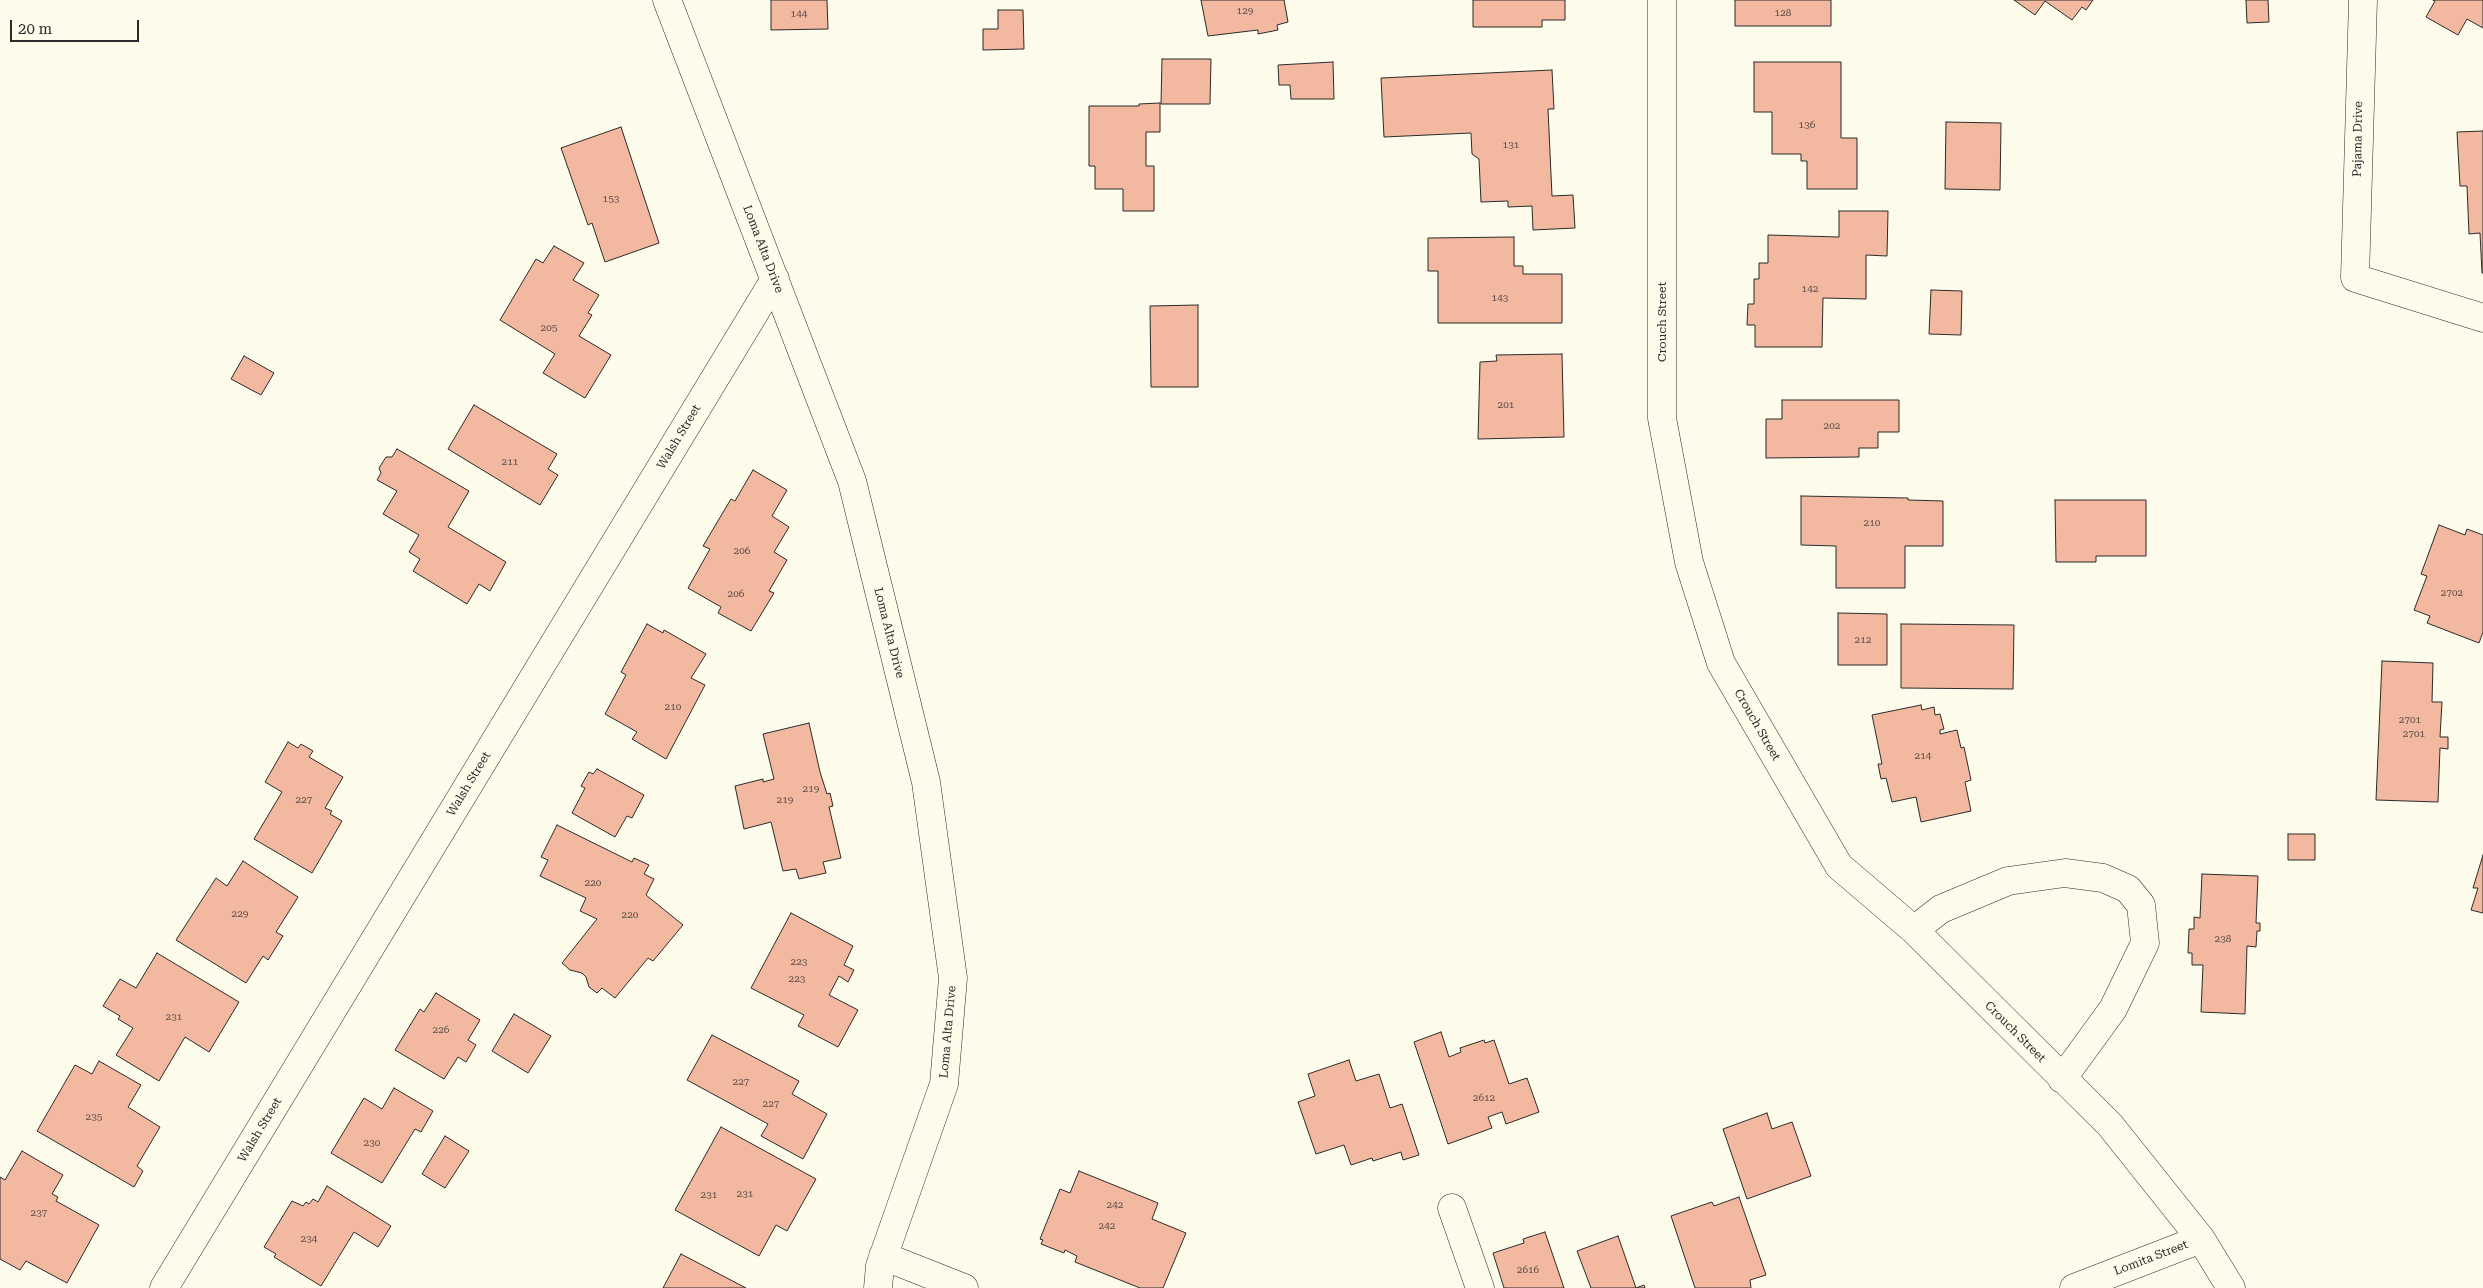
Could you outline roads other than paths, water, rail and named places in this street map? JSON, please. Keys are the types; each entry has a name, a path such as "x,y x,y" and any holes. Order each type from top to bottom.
{"street":[{"name":"Loma Alta Drive","path":"666,0 852,481 926,782 953,978 944,1084 883,1256 878,1288"},
{"name":"Crouch Street","path":"1662,0 1662,418 1689,562 1721,662 1840,866 1914,930 2062,1080 2110,1125 2201,1239 2231,1288"},
{"name":"Pajama Drive","path":"2363,0 2355,278 2483,318"},
{"name":"Walsh Street","path":"164,1288 775,279"},
{"path":"1914,930 1941,909 2008,881 2065,873 2103,878 2128,889 2141,905 2145,943 2113,1009 2062,1080"},
{"path":"1452,1208 1480,1288"},
{"name":"Lomita Street","path":"2074,1288 2201,1239"},
{"path":"883,1256 964,1288"}]}
